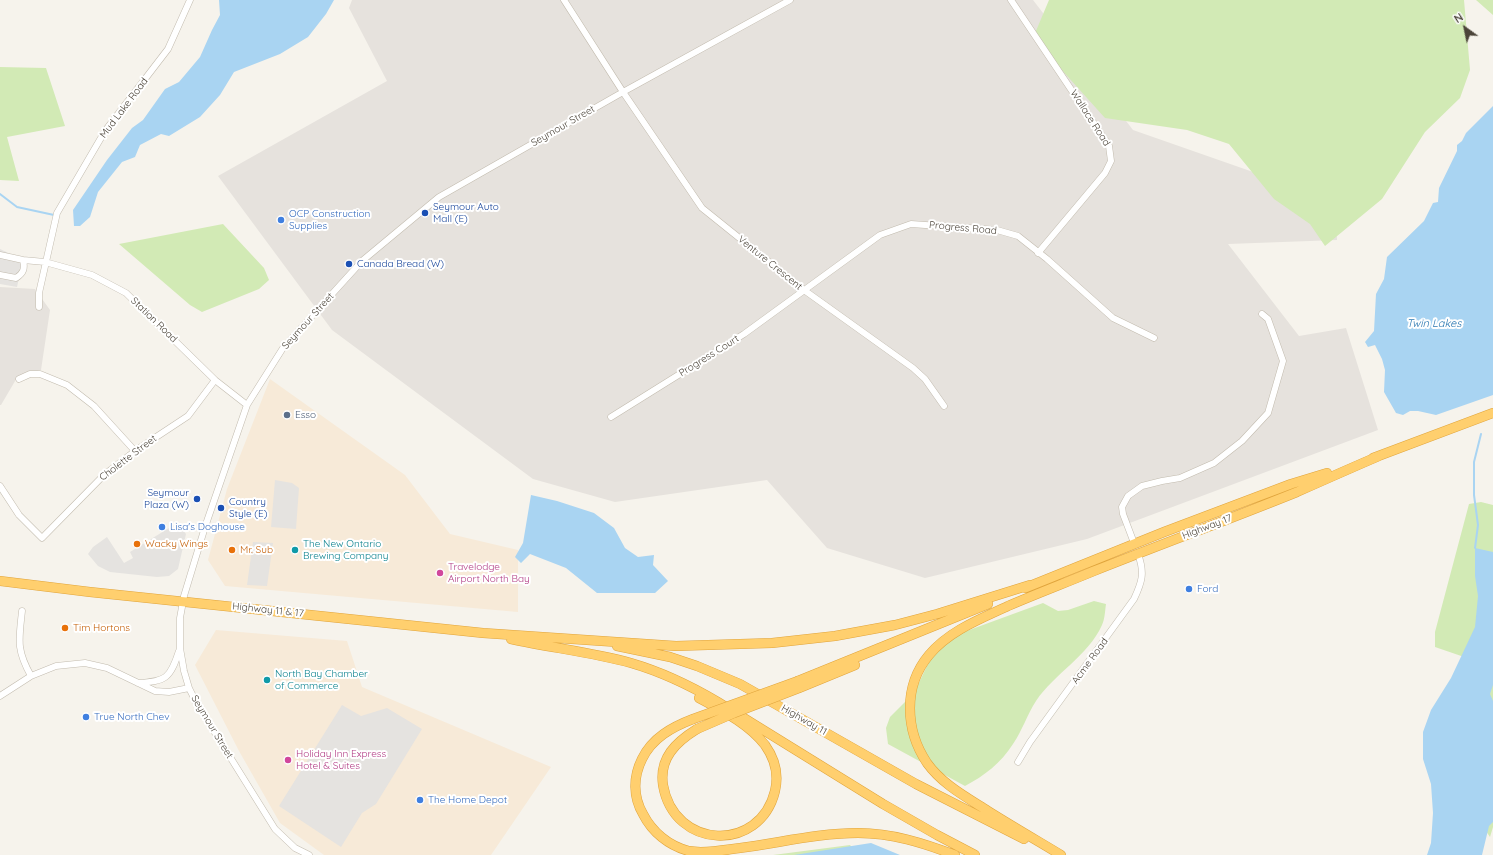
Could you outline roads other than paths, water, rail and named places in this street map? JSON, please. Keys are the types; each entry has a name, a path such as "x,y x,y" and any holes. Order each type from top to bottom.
{"highway":[{"name":"Highway 17","path":"1030,585 1291,484 1378,456 1493,413"},
{"name":"Highway 17","path":"1034,595 1298,491 1378,456"},
{"path":"1134,544 1138,554"},
{"name":"Highway 11 & 17","path":"0,581 90,592 483,633 535,640"},
{"path":"535,640 676,646 746,645 795,641 835,636 895,624 944,612 1030,585"},
{"path":"649,669 738,721 760,739 774,761 777,778 772,802 762,817 748,828 739,832 721,836 702,834 693,830 680,820 672,810 667,800 662,782 665,763 668,755 679,741 697,729 727,715 799,685 1030,585"},
{"path":"955,855 920,842 898,837 863,834 825,836 709,852 689,851 672,844 658,834 646,820 638,803 635,787 640,762 644,754 655,741 675,727 693,719 799,685 1034,595"},
{"path":"1034,595 970,624 952,635 936,648 924,661 915,679 911,696 910,714 912,732 920,749 928,764 940,777 963,795 1061,855"},
{"path":"535,640 632,663 688,686 708,696 883,804 975,855"},
{"name":"Highway 11","path":"535,640 620,647 670,657 722,676 776,703 916,784 1054,855"}],"street":[{"name":"Mud Lake Road","path":"39,307 39,293 45,262 57,214 105,131 168,49 190,0"},
{"name":"Venture Crescent","path":"564,0 623,92 702,208 804,290 913,368 925,379 944,406"},
{"name":"Seymour Street","path":"309,855 295,848 274,829 209,726 189,688 182,665 180,628 183,602 204,527 248,406 283,348 362,260 439,197 623,92 790,0"},
{"name":"Wallace Road","path":"1011,0 1109,146 1111,161 1105,173 1038,253"},
{"name":"Progress Road","path":"804,290 880,235 911,224 997,230 1018,236 1113,318 1154,338"},
{"name":"Station Road","path":"0,255 23,260 45,262 92,275 126,293 215,380 248,406"},
{"path":"0,275 16,278 21,275 25,266 23,260"},
{"name":"Progress Court","path":"611,417 744,334 804,290"},
{"path":"1134,544 1123,514 1122,507 1128,496 1142,486 1180,478 1214,463 1242,441 1268,413 1282,361 1268,319 1262,314"},
{"path":"19,379 30,374 40,374 67,385 94,406 135,451"},
{"name":"Cholette Street","path":"0,486 18,515 42,538 104,475 135,451 188,416 215,380"},
{"name":"Acme Road","path":"1018,762 1030,742 1134,599 1140,588 1142,576 1142,569 1138,554"},
{"path":"22,611 19,647 23,662 31,676"},
{"path":"138,683 156,682 167,676 174,665 180,648"},
{"path":"0,696 31,676 56,666 85,664 107,668 154,691 169,692 189,688"}],"water":[{"path":"219,0 334,0 326,14 308,37 280,54 234,72 220,95 200,117 169,136 161,134 140,145 135,157 122,162 98,192 90,217 80,226 74,226 73,210 107,160 132,128 143,120 165,89 179,82 200,57 220,15"},
{"name":"Twin Lakes","path":"1493,106 1493,395 1436,415 1418,411 1410,411 1403,415 1396,413 1384,392 1385,370 1382,359 1375,345 1368,347 1365,342 1374,331 1376,294 1384,279 1387,257 1424,221 1433,203 1438,202 1439,188 1457,151 1457,145 1462,141 1466,133"},
{"path":"531,495 557,501 594,513 614,528 625,548 638,557 654,555 653,565 668,581 655,593 597,593 566,568 530,554 521,563 515,557 523,543"},
{"path":"1475,548 1493,552 1493,685 1490,694 1493,701 1493,822 1489,826 1482,855 1427,855 1431,843 1433,813 1431,784 1423,759 1423,732 1431,710 1451,678 1475,627 1478,596 1475,576"},
{"path":"871,843 900,855 794,855"}],"waterway":[{"path":"0,194 17,207 54,215"},
{"path":"1475,548 1478,525 1474,495 1474,462 1481,434"}],"place":[{"name":"Seymour Auto Mall (E)","path":"425,213"},
{"name":"OCP Construction Supplies","path":"281,220"},
{"name":"Canada Bread (W)","path":"349,264"},
{"name":"Esso","path":"287,415"},
{"name":"Seymour Plaza (W)","path":"197,499"},
{"name":"Country Style (E)","path":"221,508"},
{"name":"Lisa's Doghouse","path":"162,527"},
{"name":"Wacky Wings","path":"137,544"},
{"name":"Mr. Sub","path":"232,550"},
{"name":"The New Ontario Brewing Company","path":"295,550"},
{"name":"Travelodge Airport North Bay","path":"440,573"},
{"name":"Ford","path":"1189,589"},
{"name":"Tim Hortons","path":"65,628"},
{"name":"North Bay Chamber of Commerce","path":"267,680"},
{"name":"True North Chev","path":"86,717"},
{"name":"Holiday Inn Express Hotel & Suites","path":"288,760"},
{"name":"The Home Depot","path":"420,800"}]}
